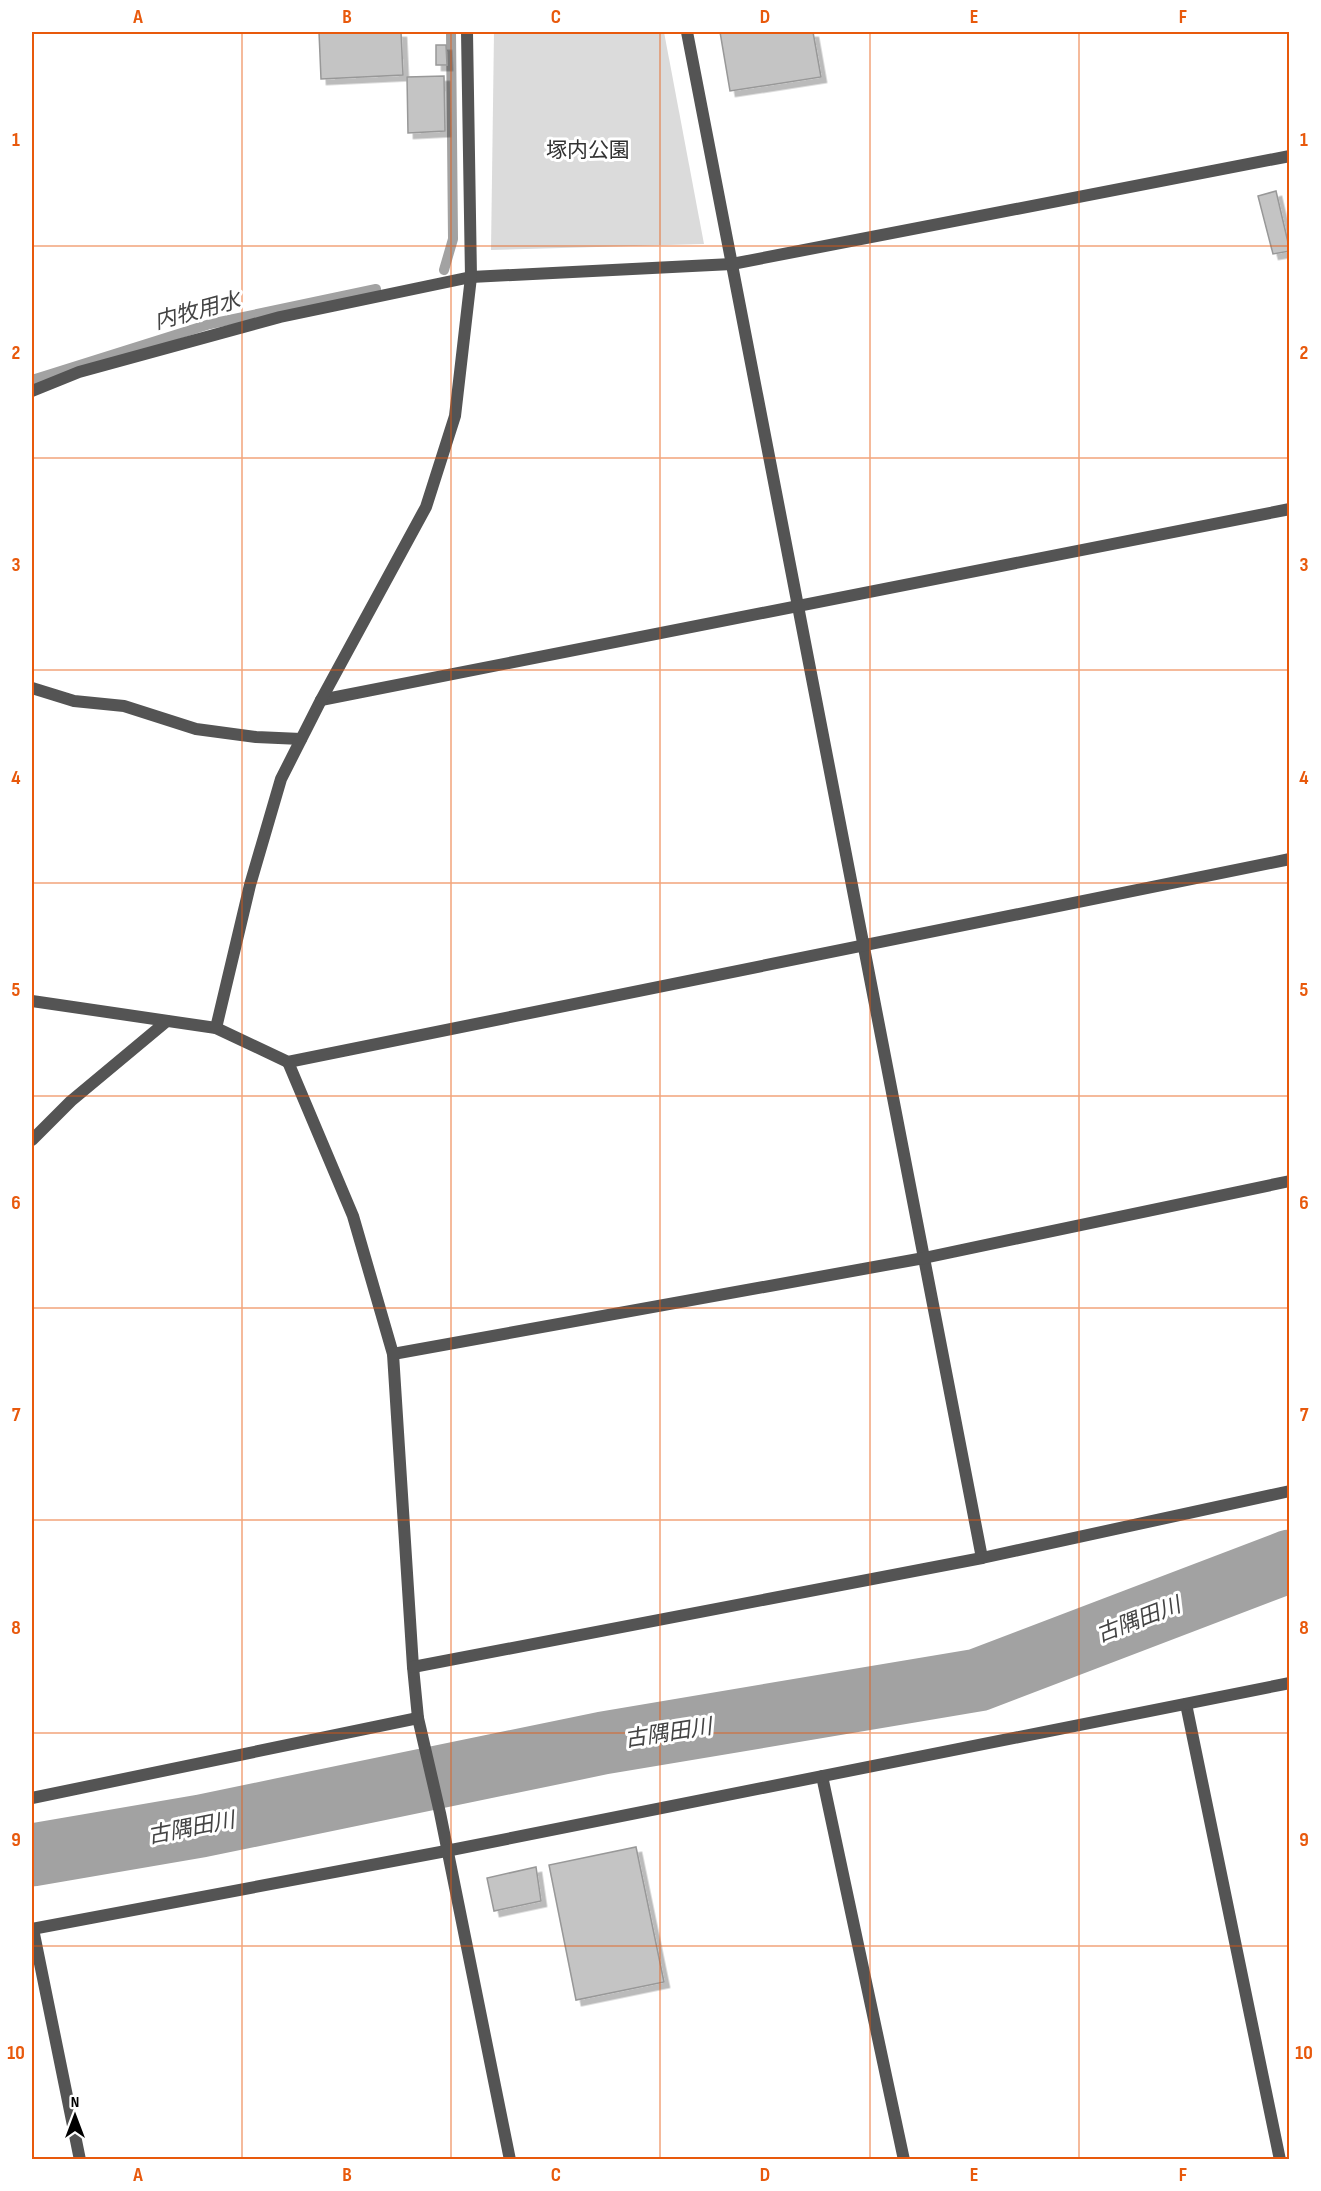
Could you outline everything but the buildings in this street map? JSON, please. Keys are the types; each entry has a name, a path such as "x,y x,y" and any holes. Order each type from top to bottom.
{"street":[{"path":"216,1028 250,885 281,779 321,700 426,507 455,416 471,277 467,32"},
{"path":"687,32 982,1558"},
{"path":"32,391 79,372 280,317 471,277 732,264 1290,156"},
{"path":"321,700 1290,509"},
{"path":"32,688 74,701 124,706 196,729 256,737 301,739"},
{"path":"32,1001 216,1028 288,1062 1290,859"},
{"path":"32,1140 71,1101 167,1021"},
{"path":"288,1062 353,1216 393,1354 418,1718 440,1813 510,2160"},
{"path":"393,1354 924,1258 1290,1181"},
{"path":"413,1667 982,1558 1290,1491"},
{"path":"80,2160 32,1929 446,1851 1290,1683"},
{"path":"1186,1704 1280,2160"},
{"path":"32,1798 418,1718"},
{"path":"822,1776 904,2160"}],"green space":[{"name":"塚内公園","path":"494,32 664,32 704,244 491,250"}],"waterway":[{"path":"444,270 453,239 451,32"},
{"name":"内牧用水","path":"32,380 210,324 376,289"},
{"name":"古隅田川","path":"32,1855 201,1826 603,1743 978,1680 1290,1561"}]}
